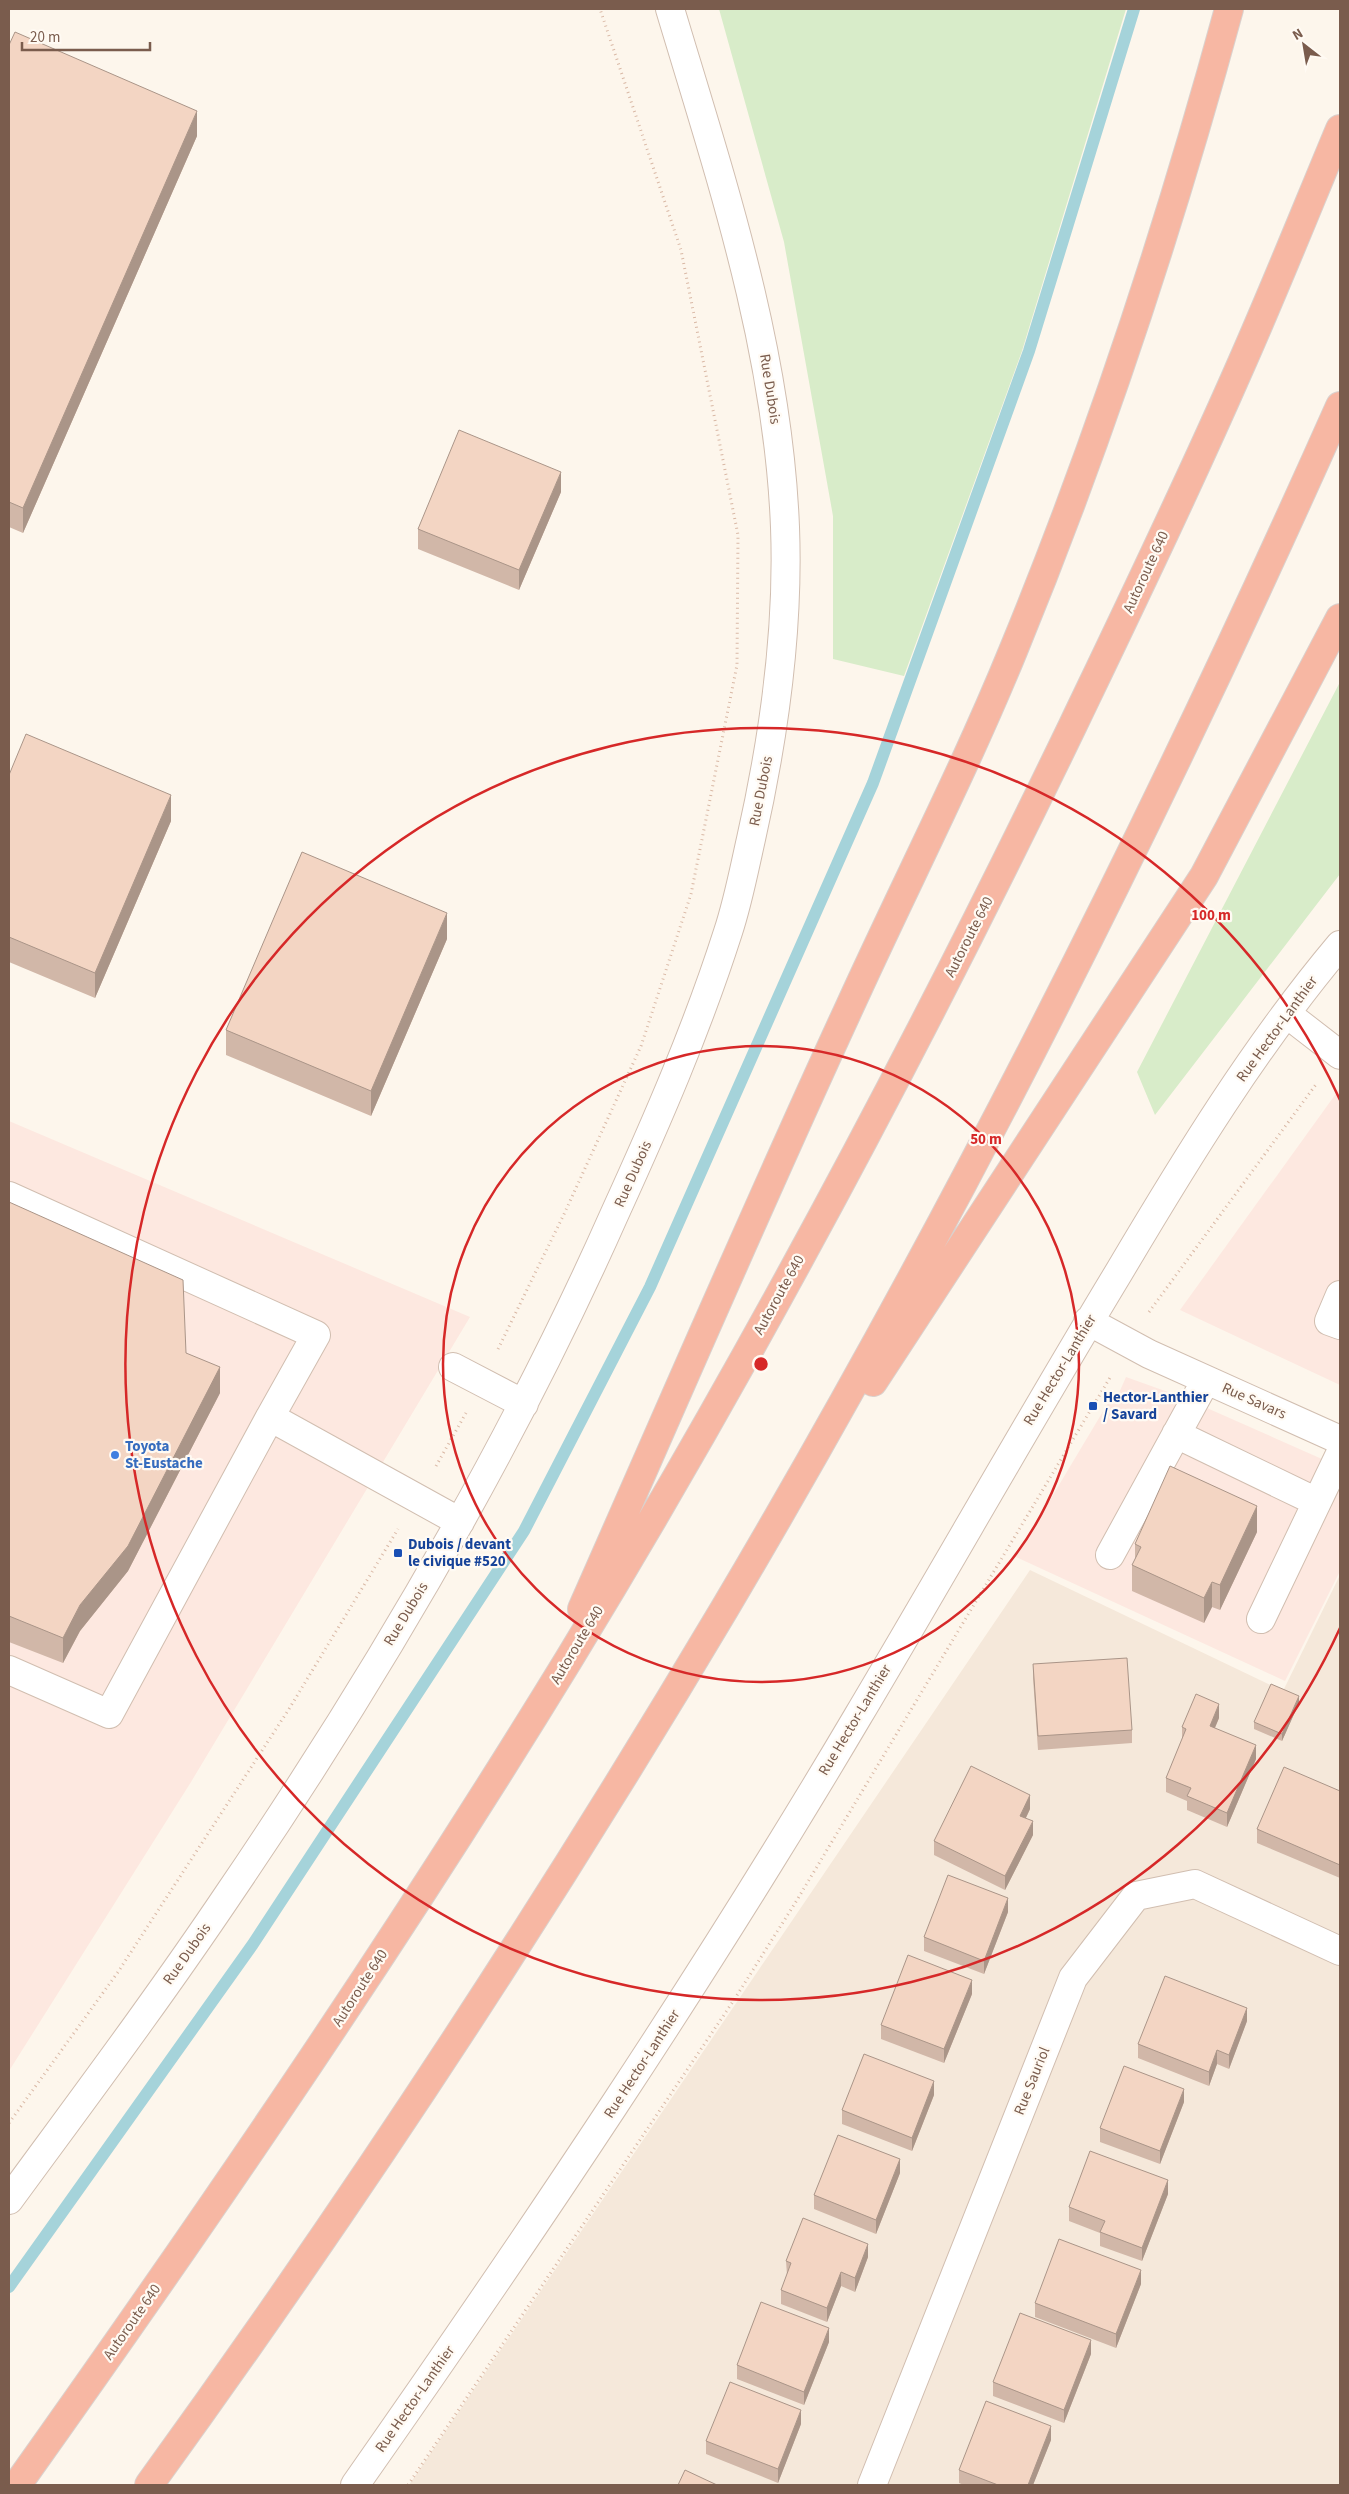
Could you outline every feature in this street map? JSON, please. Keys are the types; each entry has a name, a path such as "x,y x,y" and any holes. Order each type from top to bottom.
{"highway":[{"path":"534,1716 850,1006 945,807 1014,650 1076,488 1134,324 1208,84 1229,9"},
{"name":"Autoroute 640","path":"17,2485 122,2339 314,2059 534,1716 656,1512 818,1227 996,886 1137,591 1238,373 1340,128"},
{"path":"724,1609 901,1296 1104,908 1265,573 1340,406"},
{"path":"149,2485 301,2271 488,1993 724,1609 1204,876 1340,618"}],"street":[{"name":"Rue Dubois","path":"9,2200 228,1895 305,1779 460,1522 570,1314 663,1107 714,972 740,890 759,807 778,681 785,533 779,452 766,360 757,315 726,196 670,9"},
{"name":"Rue Hector-Lanthier","path":"355,2485 561,2187 659,2036 846,1736 1088,1321 1214,1117 1287,1014 1340,945"},
{"path":"1287,1014 1340,1055"},
{"path":"9,1196 316,1335 109,1714 9,1670"},
{"path":"1340,1295 1329,1321 1340,1325"},
{"name":"Rue Savars","path":"1088,1321 1149,1354 1340,1440"},
{"path":"453,1367 524,1404"},
{"path":"1110,1554 1206,1380"},
{"path":"270,1417 460,1522"},
{"path":"1176,1434 1317,1502"},
{"path":"1262,1620 1340,1454"},
{"name":"Rue Sauriol","path":"872,2485 1073,1978 1136,1896 1195,1884 1340,1951"}],"path":[{"path":"9,2123 118,1972 290,1709 461,1424 565,1212 641,1046 691,894 737,666 738,535 681,250 600,9"},
{"path":"1151,1310 1318,1081"}],"shaded area":[{"path":"1340,1088 1340,1385 1180,1310"},
{"path":"9,1121 470,1317 191,1782 9,2071"},
{"path":"1126,1377 1182,1397 1340,1467 1340,1571 1285,1681 1016,1557 1111,1398 1119,1393"},
{"path":"1030,1570 1283,1691 1340,1575 1340,2485 409,2485"}],"green space":[{"path":"719,9 1126,9 1022,351 904,676 833,659 833,516 784,242"},
{"path":"1340,682 1340,874 1155,1115 1137,1072"}],"building":[{"path":"15,32 197,111 23,508 9,502 9,45"},
{"path":"459,430 561,472 519,570 418,529"},
{"path":"26,734 171,795 95,973 9,937 9,775"},
{"path":"302,852 447,913 371,1091 226,1030"},
{"path":"9,1202 183,1280 186,1353 220,1367 128,1546 80,1605 63,1638 9,1616"},
{"path":"1170,1466 1257,1506 1220,1585 1212,1582 1204,1598 1132,1565 1141,1547 1135,1544"},
{"path":"1127,1658 1132,1730 1038,1736 1033,1664"},
{"path":"1271,1684 1299,1696 1282,1734 1254,1722"},
{"path":"1196,1694 1219,1704 1210,1726 1256,1745 1227,1813 1187,1796 1191,1788 1166,1778 1186,1729 1182,1727"},
{"path":"971,1766 1030,1795 1020,1816 1033,1821 1005,1876 934,1841"},
{"path":"1284,1767 1340,1791 1340,1865 1257,1829"},
{"path":"948,1875 1008,1898 984,1961 924,1937"},
{"path":"908,1955 972,1980 944,2049 881,2025"},
{"path":"1165,1976 1247,2008 1229,2055 1217,2050 1209,2072 1138,2044"},
{"path":"864,2054 934,2081 912,2138 842,2110"},
{"path":"1124,2066 1184,2089 1160,2151 1100,2128"},
{"path":"838,2135 900,2159 876,2220 814,2195"},
{"path":"1090,2151 1168,2180 1142,2248 1100,2232 1105,2221 1069,2207"},
{"path":"803,2218 868,2244 855,2278 841,2272 827,2308 781,2290 791,2263 786,2261"},
{"path":"1059,2239 1141,2270 1116,2334 1035,2303"},
{"path":"761,2302 829,2328 804,2392 737,2365"},
{"path":"1020,2313 1091,2340 1064,2410 993,2382"},
{"path":"730,2382 801,2410 778,2469 706,2441"},
{"path":"986,2401 1051,2426 1028,2485 998,2485 959,2470"},
{"path":"685,2470 717,2485 678,2485"}],"waterway":[{"path":"9,2287 253,1944 524,1531 650,1287 873,783 1029,351 1134,9"}],"place":[{"name":"Hector-Lanthier / Savard","path":"1093,1406"},
{"name":"Toyota St-Eustache","path":"115,1455"},
{"name":"Dubois / devant le civique #520","path":"398,1553"}]}
